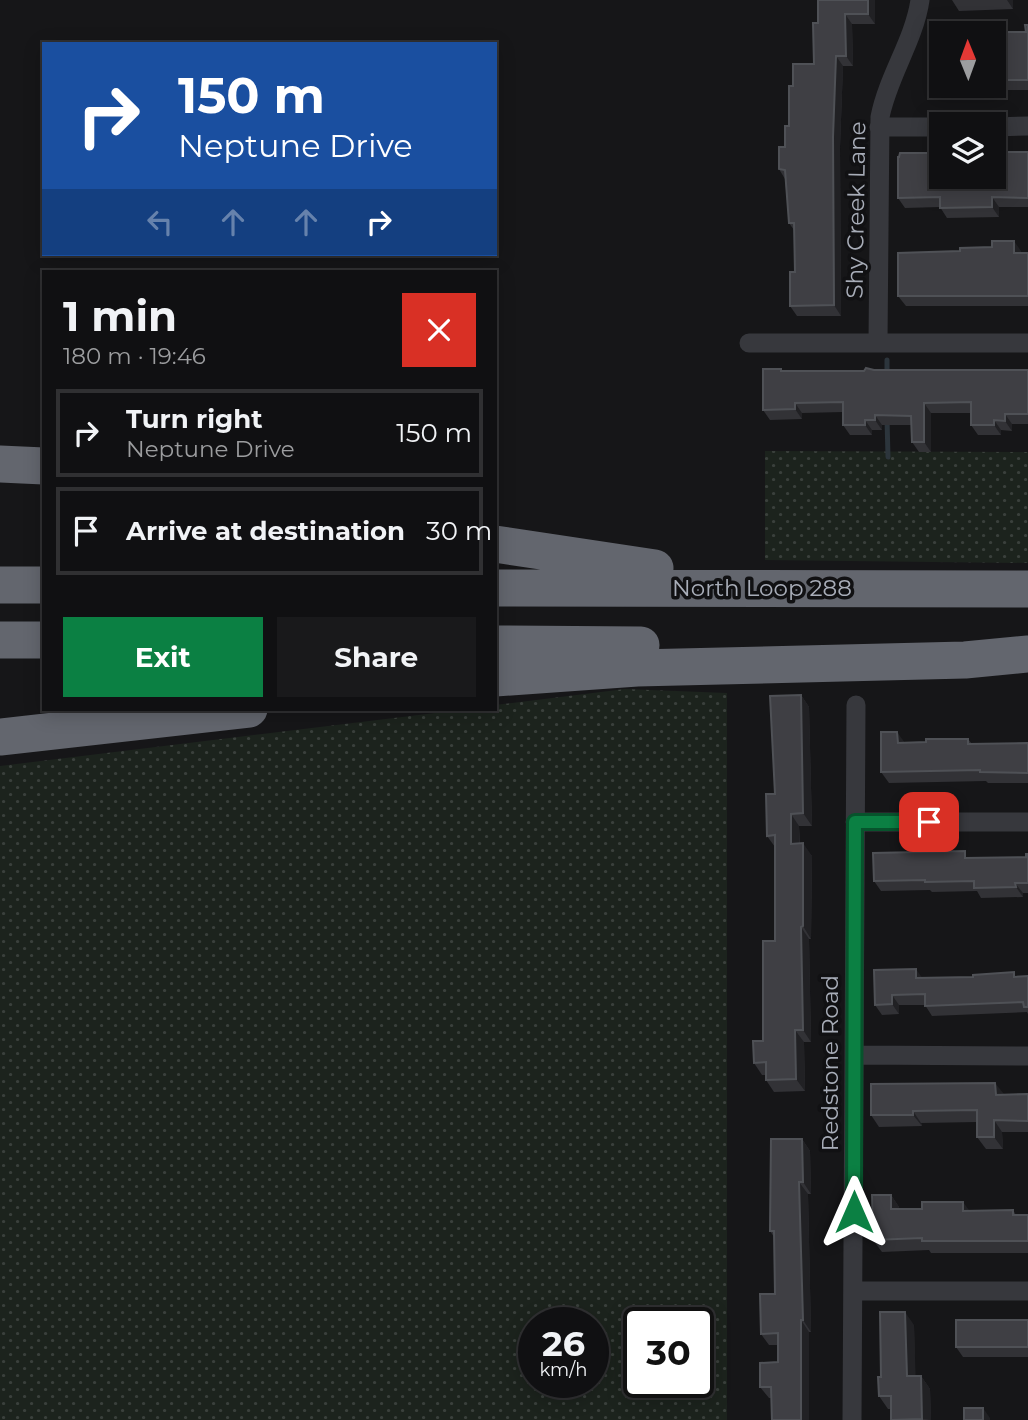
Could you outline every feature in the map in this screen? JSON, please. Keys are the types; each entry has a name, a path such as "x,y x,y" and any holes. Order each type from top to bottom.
{"highway":[{"path":"0,464 42,466"},
{"path":"497,544 631,566 779,582 893,589"},
{"path":"0,585 42,585"},
{"name":"North Loop 288","path":"497,588 1028,589"},
{"path":"0,640 42,640"},
{"path":"497,644 1028,646"},
{"path":"497,678 637,668 965,660 1028,654"},
{"path":"0,737 231,711"}],"street":[{"name":"Shy Creek Lane","path":"878,343 879,127 887,86 914,27 920,0"},
{"path":"879,127 929,127"},
{"path":"1006,127 1028,127"},
{"path":"749,343 1028,343"},
{"name":"Redstone Road","path":"852,1420 856,705"},
{"path":"855,822 1028,822"},
{"path":"854,1055 1028,1056"},
{"path":"854,1291 1028,1291"}],"shaded area":[{"path":"765,451 1028,452 1028,563 765,560"},
{"path":"625,689 727,693 727,1420 0,1420 0,766 452,711 497,711 497,705"}],"building":[{"path":"818,0 868,0 868,14 845,14 846,56 836,56 833,137 834,305 790,306 790,272 795,272 794,223 789,223 785,170 779,169 779,147 785,147 785,126 789,126 789,86 793,86 793,64 814,64 813,23 818,23"},
{"path":"1025,25 1028,25 1028,80 1006,80 1006,32 1026,32"},
{"path":"1006,152 1028,152 1028,198 992,197 992,207 940,208 940,197 898,198 900,153 929,153 929,189 1006,189"},
{"path":"992,241 1014,241 1014,253 1028,253 1028,296 898,296 898,253 992,247"},
{"path":"866,368 1028,370 1028,414 1005,414 1005,421 994,420 994,425 971,425 971,402 924,403 924,442 912,442 911,416 875,415 875,420 865,420 865,425 843,425 843,402 795,403 795,409 763,410 763,369 864,371"},
{"path":"801,695 803,813 791,814 791,844 803,843 803,1030 795,1030 796,1079 766,1080 766,1062 754,1063 753,1041 763,1041 763,941 775,941 775,835 767,836 766,794 775,794 770,696"},
{"path":"881,732 897,732 898,743 926,742 926,739 968,739 968,744 1028,743 1028,773 980,770 881,772"},
{"path":"965,851 965,858 1026,857 1028,854 1028,883 1015,883 1016,887 974,888 974,881 874,881 873,853"},
{"path":"916,969 916,978 973,977 1014,972 1014,977 1028,976 1028,1007 1024,1007 1023,1002 925,1006 925,994 892,995 892,1004 875,1005 874,970"},
{"path":"995,1083 996,1095 1028,1094 1028,1121 994,1120 994,1137 977,1137 977,1110 871,1115 871,1084"},
{"path":"771,1139 802,1139 803,1182 799,1182 803,1320 801,1420 772,1420 771,1387 760,1387 760,1363 778,1362 778,1333 761,1334 760,1294 775,1294 774,1231 770,1231"},
{"path":"872,1195 891,1195 891,1209 922,1209 922,1202 963,1202 963,1211 1013,1210 1013,1215 1028,1215 1028,1241 922,1241 922,1238 873,1240"},
{"path":"880,1312 905,1312 907,1376 921,1376 922,1419 891,1420 891,1396 879,1396"},
{"path":"956,1320 1028,1320 1028,1347 956,1347"},
{"path":"964,1408 983,1408 983,1420 964,1420"}],"waterway":[{"path":"887,360 887,375"},
{"path":"887,419 888,457"}],"route":[{"path":"854,1212 855,822 929,822"}]}
